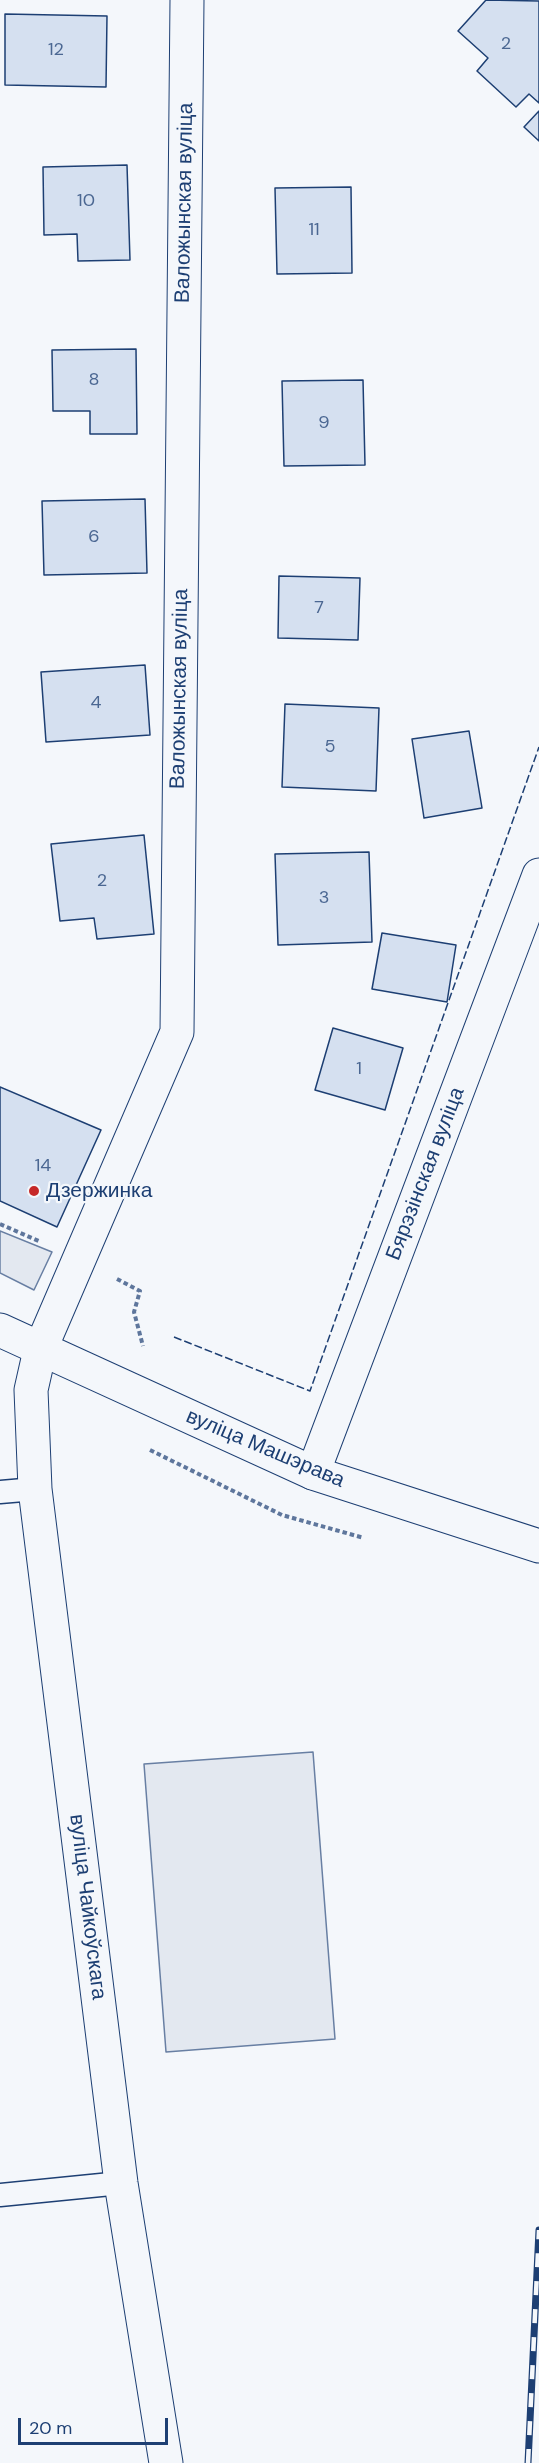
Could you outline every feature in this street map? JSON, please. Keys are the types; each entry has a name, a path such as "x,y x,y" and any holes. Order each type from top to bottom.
{"street":[{"name":"Валожынская вуліца","path":"40,1350 177,1032 187,0"},
{"name":"Бярэзінская вуліца","path":"313,1473 539,875"},
{"name":"вуліца Машэрава","path":"0,1330 313,1473 539,1546"},
{"name":"вуліца Чайкоўскага","path":"40,1350 30,1390 34,1489 121,2183 166,2463"}],"lane":[{"path":"0,1492 34,1489"},
{"path":"0,2195 121,2183"}],"path":[{"path":"0,1224 79,1259 140,1291 134,1312 141,1345 148,1349"}],"shaded area":[{"path":"0,1231 52,1252 34,1290 0,1273"},
{"path":"313,1752 335,2039 166,2052 144,1764"}],"building":[{"path":"486,0 539,1 539,103 529,94 516,107 477,71 488,58 458,31"},
{"path":"5,14 107,16 106,87 5,85"},
{"path":"539,111 539,141 524,127"},
{"path":"127,165 130,260 78,261 77,234 44,235 43,167"},
{"path":"351,187 352,273 277,274 275,188"},
{"path":"136,349 137,434 90,434 90,411 53,411 52,350"},
{"path":"363,380 365,465 284,466 282,381"},
{"path":"145,499 147,573 44,575 42,501"},
{"path":"279,576 360,578 358,640 278,638"},
{"path":"145,665 150,735 46,742 41,672"},
{"path":"285,704 379,708 376,791 282,787"},
{"path":"469,731 482,808 424,818 412,739"},
{"path":"144,835 154,934 97,939 94,918 60,921 51,844"},
{"path":"369,852 372,942 278,945 275,854"},
{"path":"382,933 456,945 447,1002 372,989"},
{"path":"333,1028 403,1048 385,1110 315,1090"},
{"path":"0,1087 101,1130 57,1227 0,1201"}],"railway":[{"path":"528,2463 539,2230"}],"fence":[{"path":"174,1337 310,1391 539,747"}],"place":[{"name":"Дзержинка","path":"34,1191"}]}
